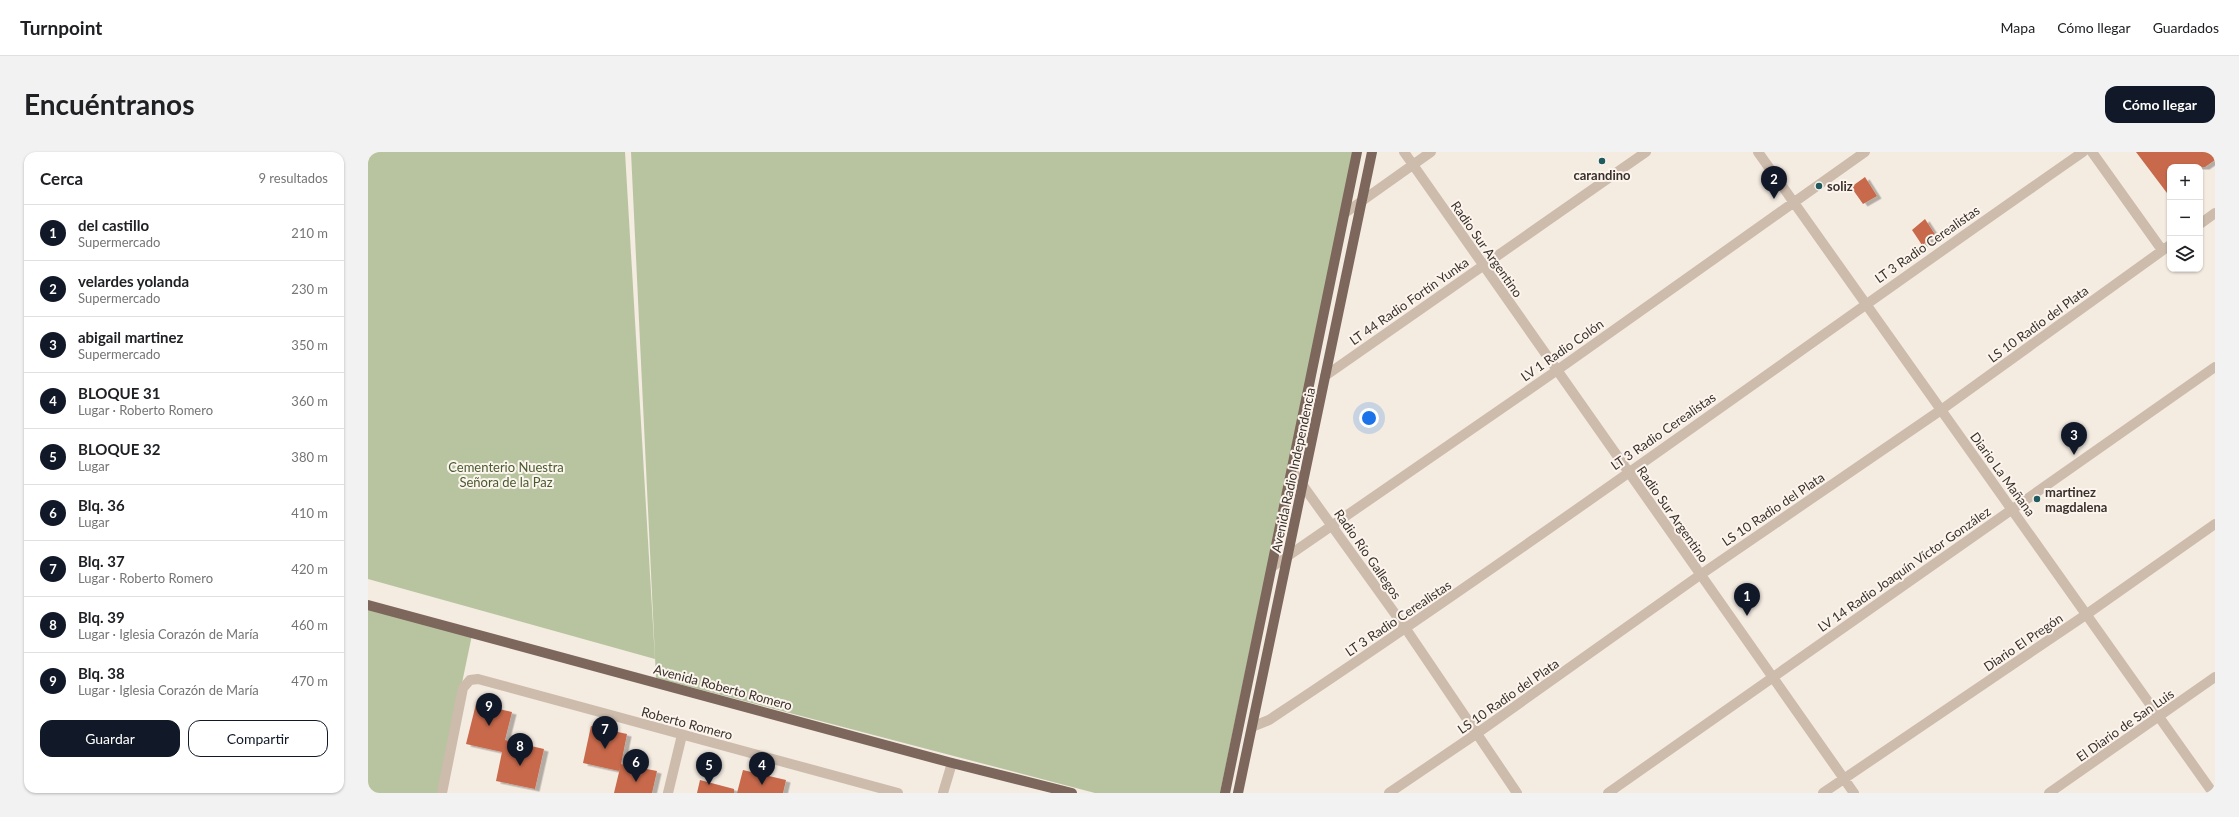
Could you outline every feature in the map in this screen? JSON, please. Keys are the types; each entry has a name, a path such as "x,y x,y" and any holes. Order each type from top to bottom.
{"main road":[{"name":"Avenida Radio Independencia","path":"1225,793 1357,152"},
{"name":"Avenida Radio Independencia","path":"1238,793 1254,726 1372,152"},
{"name":"Avenida Roberto Romero","path":"368,605 1072,793"}],"street":[{"name":"Radio Sur Argentino","path":"1404,152 1854,793"},
{"path":"1345,213 1430,152"},
{"name":"LT 44 Radio Fortín Yunka","path":"1325,376 1646,152"},
{"name":"Diario La Mañana","path":"1758,152 2213,793"},
{"name":"LV 1 Radio Colón","path":"1272,567 1332,527 1865,152"},
{"name":"LT 3 Radio Cerealistas","path":"1254,726 1269,720 1406,630 1865,303 2083,152"},
{"path":"2092,152 2166,248"},
{"path":"2203,222 2215,213"},
{"name":"LS 10 Radio del Plata","path":"1389,793 1476,734 1700,575 1941,410 2166,248"},
{"name":"LV 14 Radio Joaquín Víctor González","path":"1608,793 1772,676 2013,510 2215,367"},
{"name":"Radio Río Gallegos","path":"1291,469 1406,630 1517,793"},
{"name":"Diario El Pregón","path":"1823,793 2087,614 2215,524"},
{"name":"El Diario de San Luis","path":"2049,793 2215,677"},
{"name":"Roberto Romero","path":"442,793 464,688 470,680 478,679 898,793"},
{"path":"668,793 682,735"},
{"path":"943,793 952,762"}],"green space":[{"name":"Cementerio Nuestra Señora de la Paz","path":"368,152 625,152 655,659 368,579"},
{"path":"631,152 1354,152 1220,793 1095,793 656,678"},
{"path":"368,608 472,635 439,793 368,793"}],"building":[{"path":"2136,152 2215,152 2215,160 2205,167 2203,167 2203,164 2167,164 2167,193"},
{"path":"1865,177 1877,196 1863,204 1851,187"},
{"path":"1925,219 1936,236 1922,245 1912,230"},
{"path":"476,704 512,712 505,740 544,749 535,789 496,781 502,752 466,744"},
{"path":"591,726 627,734 621,764 657,771 652,793 614,793 620,768 619,771 583,763"},
{"path":"743,770 786,780 783,793 737,793"},
{"path":"700,780 734,789 734,793 697,793"}],"place":[{"name":"carandino","path":"1602,161"},
{"name":"soliz","path":"1819,186"},
{"name":"velardes yolanda","path":"1774,199"},
{"name":"abigail martinez","path":"2074,455"},
{"name":"martinez magdalena","path":"2037,499"},
{"name":"del castillo","path":"1747,616"},
{"name":"Blq. 38","path":"489,726"},
{"name":"Blq. 37","path":"605,749"},
{"name":"Blq. 39","path":"520,766"},
{"name":"Blq. 36","path":"636,782"},
{"name":"BLOQUE 32","path":"709,785"},
{"name":"BLOQUE 31","path":"762,785"}]}
